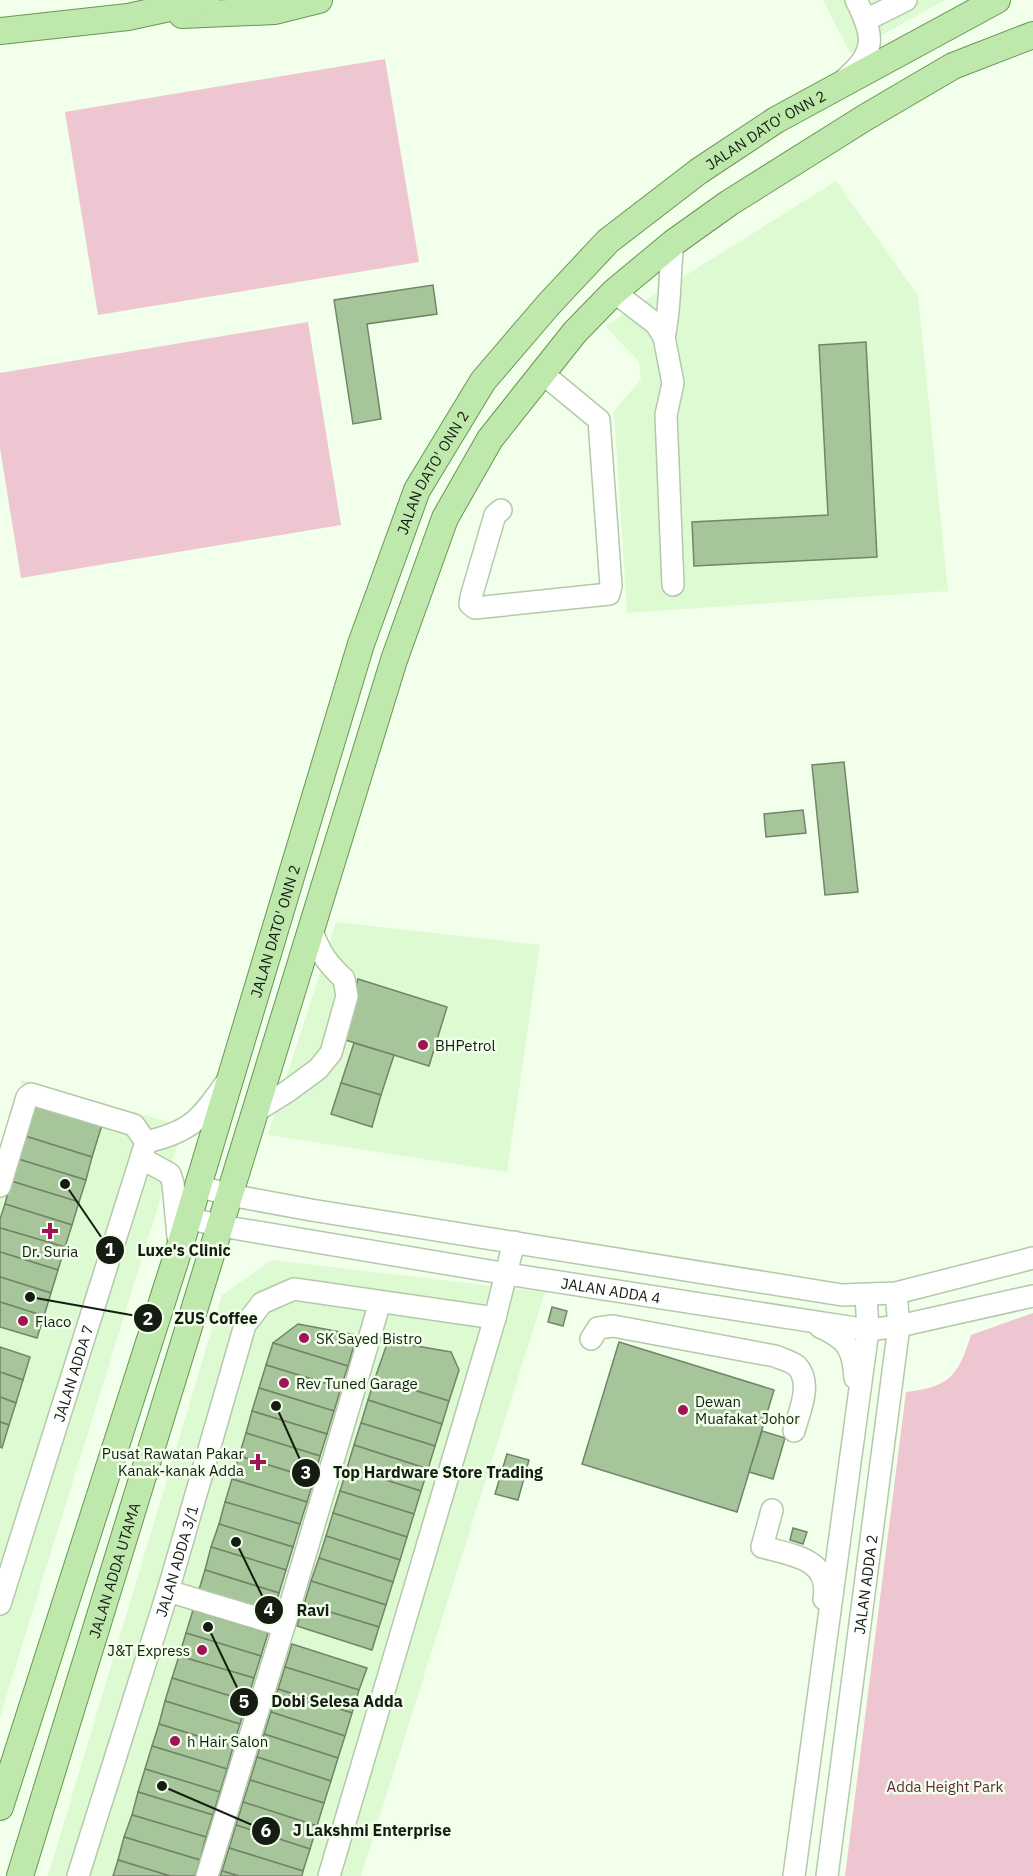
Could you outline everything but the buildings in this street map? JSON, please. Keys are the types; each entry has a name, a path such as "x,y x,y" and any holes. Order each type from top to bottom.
{"main road":[{"path":"128,17 206,0"},
{"path":"0,31 128,17 275,11 319,0"},
{"name":"JALAN DATO' ONN 2","path":"198,1186 361,644 417,490 483,381 549,304 608,241 699,171 776,120 997,0"},
{"name":"JALAN DATO' ONN 2","path":"230,1196 394,660 445,518 490,439 575,332 614,292 673,243 729,203 866,117 953,66 1033,35"},
{"path":"0,1807 198,1186"},
{"name":"JALAN ADDA UTAMA","path":"20,1876 230,1196"}],"street":[{"path":"829,93 861,66 871,41 866,20 856,0"},
{"path":"866,20 906,0"},
{"path":"664,337 669,317 668,291 673,243"},
{"path":"614,292 656,324 664,337 674,382 666,415 673,585"},
{"path":"501,510 495,515 471,597 470,604 475,608 609,594 611,586 599,420 542,373"},
{"path":"256,1111 318,1069 332,1053 347,996 344,979 320,953 312,931"},
{"path":"144,1150 203,1115 231,1076"},
{"path":"0,1186 27,1097 31,1094 134,1125 144,1150 170,1174 180,1246"},
{"name":"JALAN ADDA 7","path":"0,1604 144,1150"},
{"path":"198,1186 230,1196 842,1295 896,1293 1033,1258"},
{"name":"JALAN ADDA 4","path":"188,1218 221,1226 508,1274 868,1330 898,1326 1033,1296"},
{"path":"329,1876 508,1274 514,1242"},
{"name":"JALAN ADDA 3/1","path":"78,1876 168,1591 245,1325 262,1304 294,1289 495,1318"},
{"name":"JALAN ADDA 2","path":"827,1876 898,1326 896,1293"},
{"name":"JALAN ADDA 2","path":"794,1876 868,1330 866,1295"},
{"path":"207,1876 380,1302"},
{"path":"802,1320 833,1333 848,1345 854,1359 857,1411"},
{"path":"591,1339 598,1328 613,1326 775,1356 797,1366 804,1379 805,1394 794,1431"},
{"path":"804,1558 828,1545 849,1471"},
{"path":"772,1510 762,1547 804,1558 824,1576 826,1587 813,1665 814,1676 820,1683"},
{"path":"168,1591 284,1626"}],"shaded area":[{"path":"823,0 945,0 850,53"},
{"path":"836,181 918,295 948,591 627,613 614,411 641,379 639,362 605,326"},
{"path":"336,922 540,945 507,1172 268,1135"},
{"path":"22,1080 183,1126 0,1717 0,1157"},
{"path":"272,1260 545,1292 361,1876 48,1876 222,1295"}],"green space":[{"path":"385,59 419,262 98,315 65,112"},
{"path":"308,322 341,525 21,578 0,448 0,373"},
{"name":"Adda Height Park","path":"1033,1313 1033,1876 845,1876 906,1392 933,1387 950,1377 962,1360 971,1335"}],"place":[{"name":"BHPetrol","path":"423,1045"},
{"name":"Luxe's Clinic","path":"65,1184"},
{"name":"Dr. Suria","path":"50,1231"},
{"name":"ZUS Coffee","path":"30,1297"},
{"name":"Flaco","path":"23,1321"},
{"name":"SK Sayed Bistro","path":"304,1338"},
{"name":"Rev Tuned Garage","path":"284,1383"},
{"name":"Top Hardware Store Trading","path":"276,1406"},
{"name":"Dewan Muafakat Johor","path":"683,1410"},
{"name":"Pusat Rawatan Pakar Kanak-kanak Adda","path":"258,1462"},
{"name":"Ravi","path":"236,1542"},
{"name":"Dobi Selesa Adda","path":"208,1627"},
{"name":"J&T Express","path":"202,1650"},
{"name":"h Hair Salon","path":"175,1741"},
{"name":"J Lakshmi Enterprise","path":"162,1786"}]}
